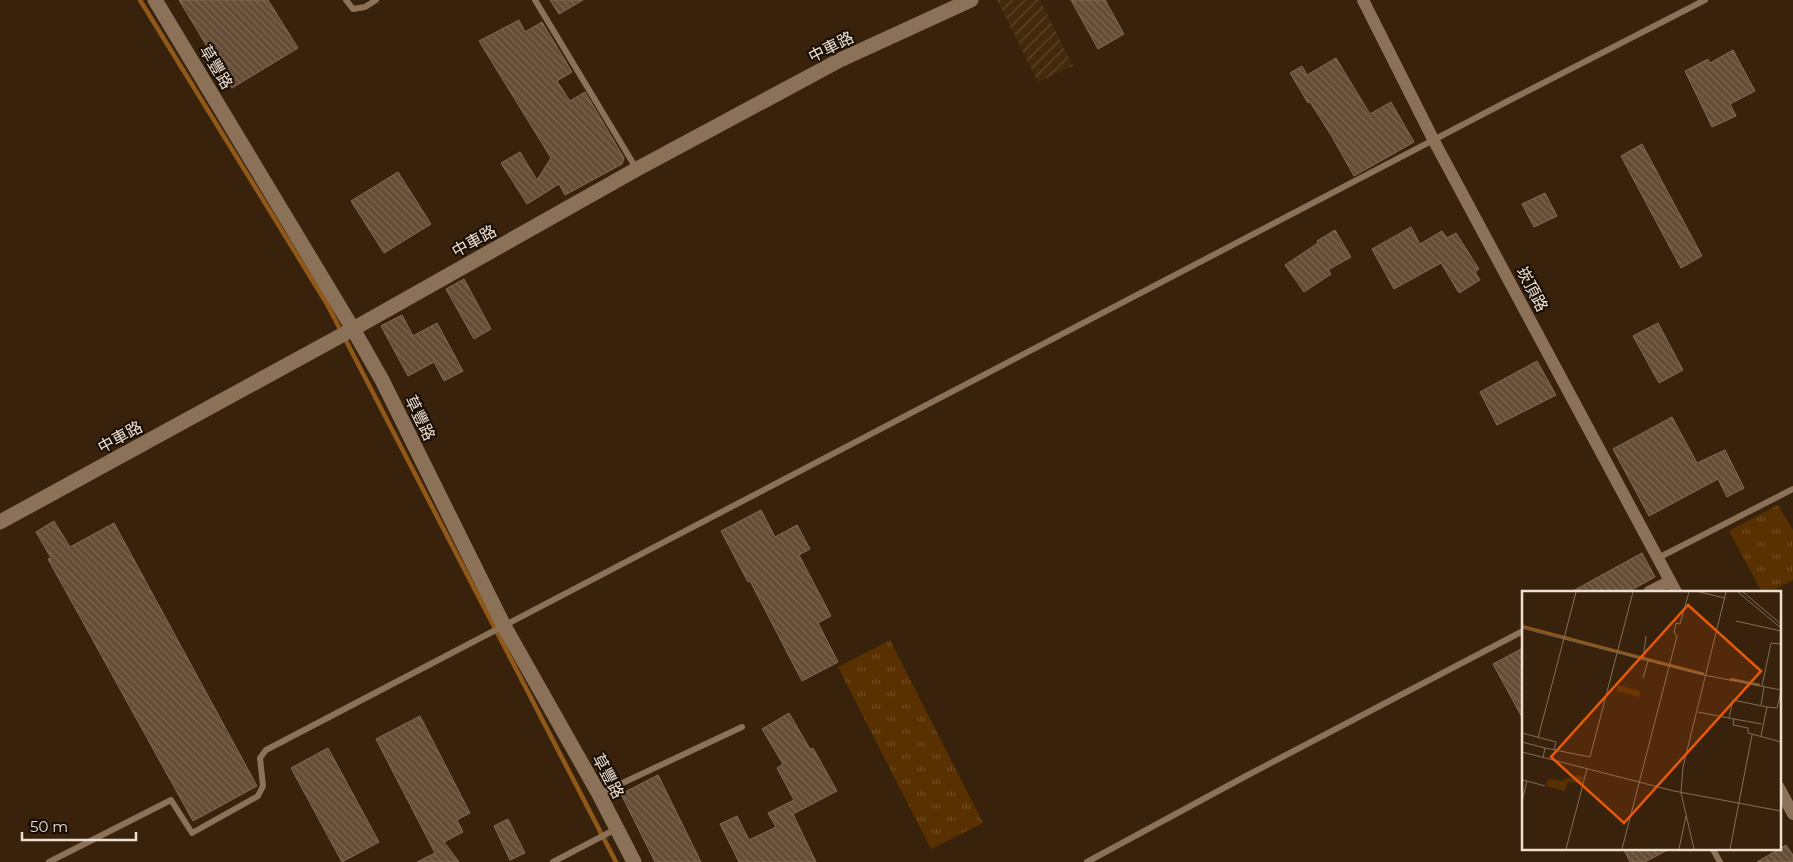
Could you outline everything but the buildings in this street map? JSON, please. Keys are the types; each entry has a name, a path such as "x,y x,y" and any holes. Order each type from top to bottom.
{"street":[{"name":"草豐路","path":"155,0 382,380 504,626 599,794 634,862"},
{"name":"中車路","path":"0,522 353,329 637,169 840,60 970,0"},
{"name":"崁頂路","path":"1363,0 1434,141 1673,586"},
{"path":"1653,591 1673,586"},
{"path":"1780,790 1793,814"}],"lane":[{"path":"346,0 353,9 365,7 376,0"},
{"path":"536,0 637,169"},
{"path":"49,862 171,800 192,833 258,796 263,786 260,758 266,750 1705,0"},
{"path":"1658,558 1793,488"},
{"path":"1087,862 1246,776 1522,632"},
{"path":"599,794 742,727"},
{"path":"553,862 616,829"},
{"path":"1713,850 1720,862"}],"shaded area":[{"path":"997,0 1040,0 1073,66 1038,82"}],"green space":[{"path":"1778,505 1793,530 1793,580 1772,591 1761,591 1729,531"},
{"path":"890,640 983,823 931,849 838,667"}],"waterway":[{"path":"140,0 327,304 616,862"}]}
